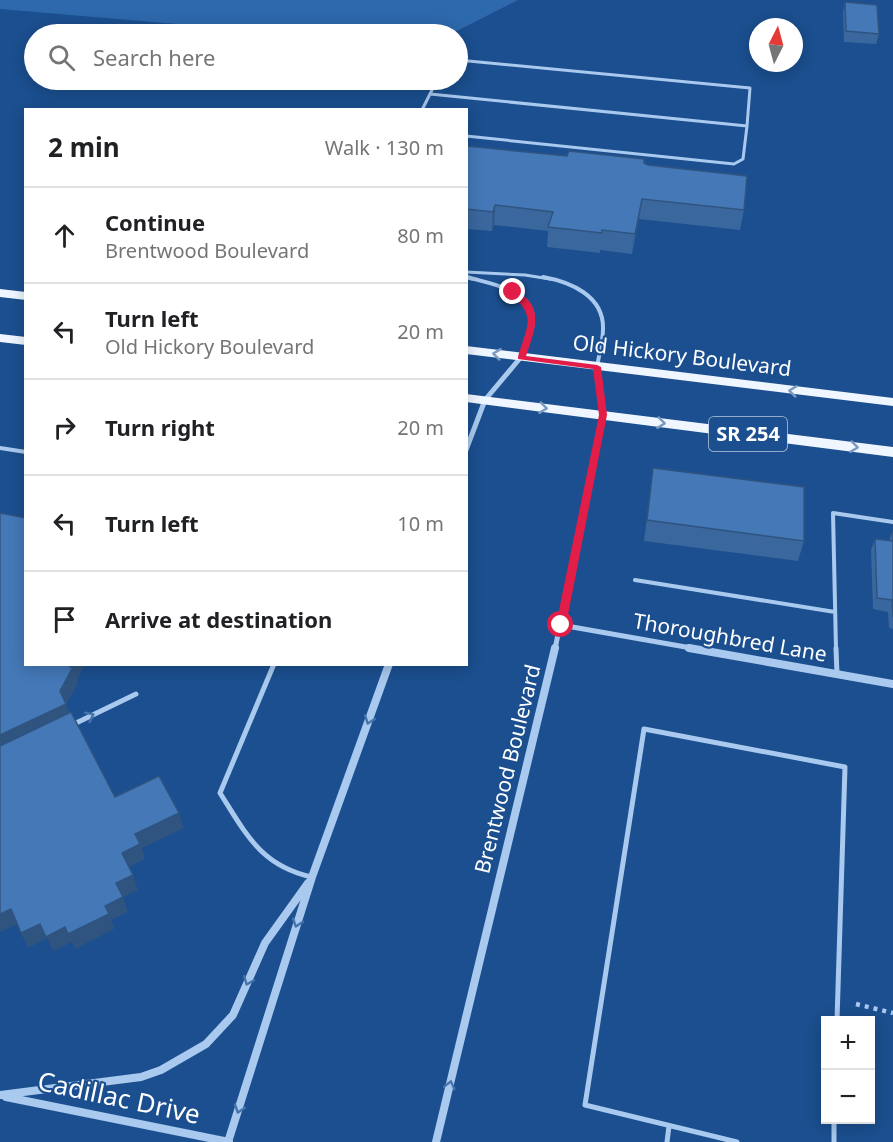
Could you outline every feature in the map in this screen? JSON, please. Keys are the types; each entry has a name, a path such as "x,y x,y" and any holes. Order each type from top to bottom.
{"main road":[{"path":"0,293 24,296"},
{"path":"0,338 24,341"},
{"name":"Old Hickory Boulevard","path":"468,350 893,402"},
{"name":"SR 254","path":"468,398 893,452"}],"street":[{"path":"468,445 485,400 521,357"},
{"name":"Brentwood Boulevard","path":"436,1142 561,625 603,415 597,367"},
{"name":"Thoroughbred Lane","path":"561,625 893,684"},
{"path":"228,1142 312,878 388,666"},
{"path":"0,1096 141,1077 161,1070 206,1044 233,1015 265,943 312,878"},
{"name":"Cadillac Drive","path":"0,1096 228,1142"}],"lane":[{"path":"468,61 750,88 743,159 734,164 468,136"},
{"path":"424,108 432,90"},
{"path":"430,94 747,126"},
{"path":"468,272 548,278 566,283 584,292 597,306 603,322 597,367"},
{"path":"468,278 507,289 528,306 533,321 521,357"},
{"path":"0,448 24,452"},
{"path":"837,674 833,513 893,522"},
{"path":"635,580 836,612"},
{"path":"273,666 220,794 250,838 271,859 284,869 312,878"},
{"path":"63,729 136,694"},
{"path":"737,1142 585,1105 644,729 845,767 837,1016"},
{"path":"834,1124 834,1142"},
{"path":"667,1142 669,1126"}],"path":[{"path":"838,1000 893,1012"}],"shaded area":[{"path":"0,0 518,0 468,25 176,24 0,9"}],"building":[{"path":"845,2 877,5 879,34 846,31"},
{"path":"468,146 567,156 569,151 644,159 644,163 648,165 747,176 744,210 642,199 635,234 548,227 553,212 495,205 493,212 468,209"},
{"path":"653,468 804,487 804,541 647,520"},
{"path":"0,513 24,518 24,666 73,667 60,691 66,704 0,735"},
{"path":"875,539 893,541 893,617 892,600 877,598"},
{"path":"71,712 115,797 159,776 179,813 135,834 140,844 122,853 133,875 116,883 123,897 105,906 109,914 68,934 65,927 46,937 40,924 21,933 11,909 0,914 0,746"}],"route":[{"path":"513,292 524,300 533,315 532,327 521,357 597,367 603,415 561,625"}]}
